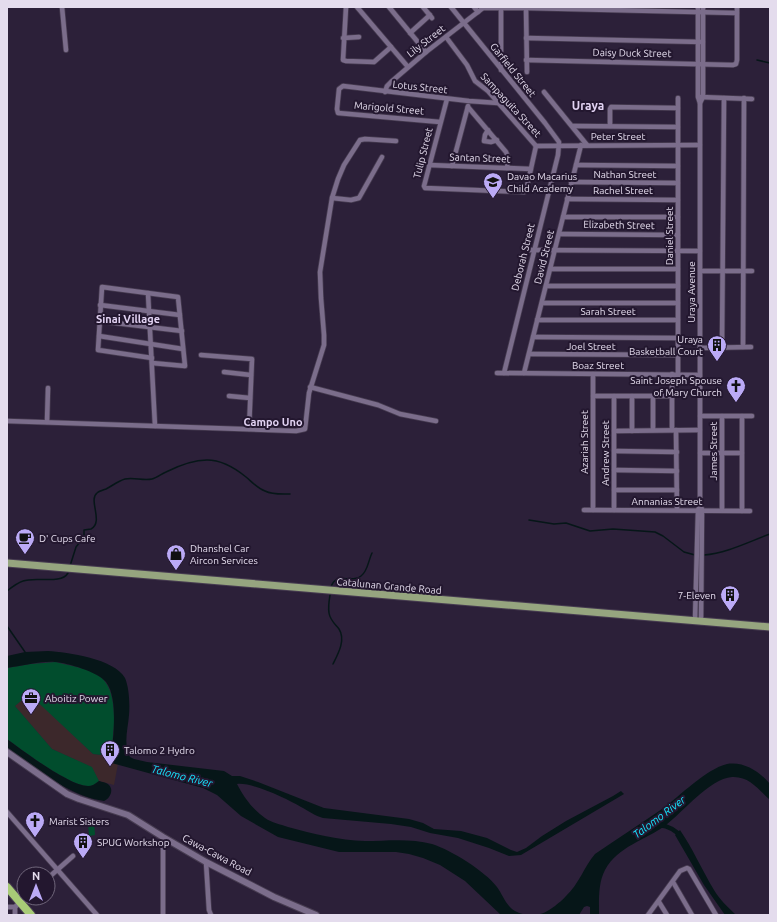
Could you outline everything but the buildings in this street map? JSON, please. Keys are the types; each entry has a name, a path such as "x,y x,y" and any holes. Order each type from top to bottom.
{"highway":[{"path":"7,887 16,897"},
{"path":"23,906 31,915"}],"main road":[{"name":"Catalunan Grande Road","path":"7,563 770,627"}],"street":[{"path":"62,7 66,50"},
{"path":"346,7 342,58 344,61 374,62 391,47"},
{"path":"357,7 408,67"},
{"path":"389,7 426,52"},
{"path":"410,33 431,16 423,7"},
{"name":"Garfield Street","path":"451,7 557,138 560,145"},
{"path":"474,7 478,12"},
{"path":"483,8 526,7 667,9 737,13 737,7"},
{"path":"526,7 526,72"},
{"name":"Uraya Avenue","path":"698,621 700,544 700,11 703,7"},
{"name":"Lily Street","path":"385,92 389,84 408,67 483,8"},
{"path":"501,70 502,8"},
{"name":"Daisy Duck Street","path":"526,60 733,65 736,64 737,60 737,13"},
{"path":"343,38 359,37"},
{"name":"Sampaguita Street","path":"446,37 467,65 475,81 488,92 536,146"},
{"name":"Daisy Duck Street","path":"526,38 701,42"},
{"name":"Lotus Street","path":"337,112 340,87 343,86 447,99 498,103"},
{"path":"544,92 587,145"},
{"path":"700,97 752,98"},
{"name":"Daniel Street","path":"678,98 678,374"},
{"path":"722,348 724,98"},
{"path":"743,347 744,98"},
{"name":"Tulip Street","path":"447,99 429,165 424,186 425,188 524,192 531,169"},
{"path":"452,166 469,101"},
{"path":"468,107 497,140 507,154 507,168"},
{"path":"610,126 610,108 612,107 678,108"},
{"name":"Marigold Street","path":"337,112 440,122"},
{"path":"573,126 678,127"},
{"path":"488,130 482,143 497,140"},
{"path":"7,421 303,431 307,424 310,387 323,352 324,336 320,272 332,198 338,179 344,165 360,140 396,141"},
{"name":"Deborah Street","path":"504,373 560,145"},
{"name":"David Street","path":"524,373 581,145"},
{"name":"Peter Street","path":"536,146 700,145"},
{"path":"531,169 536,146"},
{"path":"332,198 351,200 359,198 382,157"},
{"name":"Santan Street","path":"429,165 531,169"},
{"path":"576,165 678,166"},
{"name":"Nathan Street","path":"571,182 678,183"},
{"name":"Rachel Street","path":"567,199 678,200"},
{"path":"563,217 678,217"},
{"name":"Elizabeth Street","path":"559,234 678,235"},
{"path":"528,250 700,251"},
{"path":"550,269 678,269"},
{"path":"700,271 752,271"},
{"path":"546,286 678,286"},
{"path":"102,287 148,293 178,296 185,366 98,350 102,287"},
{"path":"148,293 155,426"},
{"path":"542,302 678,303"},
{"path":"100,305 180,315"},
{"name":"Sarah Street","path":"537,320 678,320"},
{"path":"100,321 182,331"},
{"path":"98,336 183,349"},
{"path":"533,337 678,338"},
{"path":"700,348 751,347"},
{"name":"Joel Street","path":"529,354 678,355"},
{"path":"201,355 252,359 248,429"},
{"path":"224,372 251,375"},
{"name":"Boaz Street","path":"497,373 700,375"},
{"name":"Azariah Street","path":"593,374 593,510"},
{"path":"672,374 674,430 677,452 677,510"},
{"path":"310,387 378,405 400,414 436,421"},
{"path":"47,422 48,388"},
{"path":"229,396 250,398"},
{"path":"593,396 672,396"},
{"name":"Andrew Street","path":"614,396 614,510"},
{"path":"632,396 632,430"},
{"path":"653,396 653,430"},
{"path":"700,416 752,416"},
{"name":"James Street","path":"722,416 722,510"},
{"path":"742,416 742,511"},
{"path":"614,430 700,430"},
{"path":"614,451 677,452"},
{"path":"700,453 742,453"},
{"path":"614,470 677,471"},
{"path":"614,490 677,490"},
{"name":"Annanias Street","path":"584,510 700,509 750,511"},
{"name":"Cawa-Cawa Road","path":"7,752 67,794 128,815 206,862 274,897 314,915"},
{"path":"7,812 97,915"},
{"path":"163,837 163,915"},
{"path":"57,870 73,856"},
{"path":"206,862 209,910 211,915"},
{"path":"648,915 683,869 688,868 716,915"},
{"path":"673,882 692,915"},
{"path":"659,902 667,915"}],"shaded area":[{"path":"29,693 93,754 110,756 108,762 118,764 114,785 99,781 91,767 52,749 15,706"}],"green space":[{"path":"56,662 89,671 99,676 106,683 113,702 114,713 113,737 110,756 93,754 29,694 15,706 52,749 92,767 99,781 91,786 80,784 59,774 7,739 7,668"},
{"path":"94,821 95,835 89,836 88,822"}],"water":[{"name":"Talomo River","path":"48,651 78,655 101,661 120,671 125,678 129,701 126,742 130,757 147,762 224,771 232,776 240,776 258,782 324,808 409,819 423,823 434,829 461,831 487,838 517,852 526,848 566,821 621,791 624,794 521,855 509,856 458,838 430,833 411,827 323,818 260,788 237,784 245,798 256,811 268,820 288,827 336,838 365,841 415,841 440,847 467,862 484,874 497,887 512,909 526,915 501,915 465,881 440,865 423,858 396,852 339,852 278,837 241,816 217,795 203,788 108,762 113,740 114,709 113,699 106,682 102,678 82,669 55,662 37,663 7,668 7,656 25,652"},
{"path":"7,739 47,767 70,780 88,786 94,785 99,781 107,783 111,789 110,796 104,801 91,798 65,787 7,748"},
{"name":"Talomo River","path":"727,764 739,764 751,768 770,784 770,800 748,781 738,777 723,779 705,790 666,825 617,855 605,870 601,880 599,892 599,915 590,915 590,907 587,906 584,907 579,915 533,915 547,911 563,899 571,891 595,854 662,809 711,771"},
{"path":"680,830 716,893 736,915 725,915 704,885 675,835"}],"waterway":[{"path":"757,60 770,63"},
{"path":"70,566 76,547 84,537 84,530 91,529 95,526 95,496 97,493 125,479 152,479 186,464 202,460 212,460 233,468 257,487 265,491 274,494 290,494"},
{"path":"529,520 554,524 566,523 590,531 613,529 655,532 663,536 684,552 695,555"},
{"path":"704,555 729,550 770,534"},
{"path":"331,587 333,582 336,580 353,579 361,576 367,569 372,553"},
{"path":"7,591 23,581 34,579 60,579 65,577 68,573"},
{"path":"330,595 330,615 333,622 339,629 342,638 333,664"},
{"path":"7,626 25,652"},
{"name":"Talomo River","path":"659,825 665,826 677,832 681,837"}],"place":[{"name":"Davao Macarius Child Academy","path":"493,199"},
{"name":"Uraya Basketball Court","path":"717,362"},
{"name":"Saint Joseph Spouse of Mary Church","path":"736,403"},
{"name":"D' Cups Cafe","path":"25,555"},
{"name":"Dhanshel Car Aircon Services","path":"176,571"},
{"name":"7-Eleven","path":"730,612"},
{"name":"Aboitiz Power","path":"31,715"},
{"name":"Talomo 2 Hydro","path":"110,767"},
{"name":"Marist Sisters","path":"35,838"},
{"name":"SPUG Workshop","path":"83,859"}],"district":[{"name":"Uraya","path":"588,105"},
{"name":"Sinai Village","path":"128,319"},
{"name":"Campo Uno","path":"273,422"}]}
